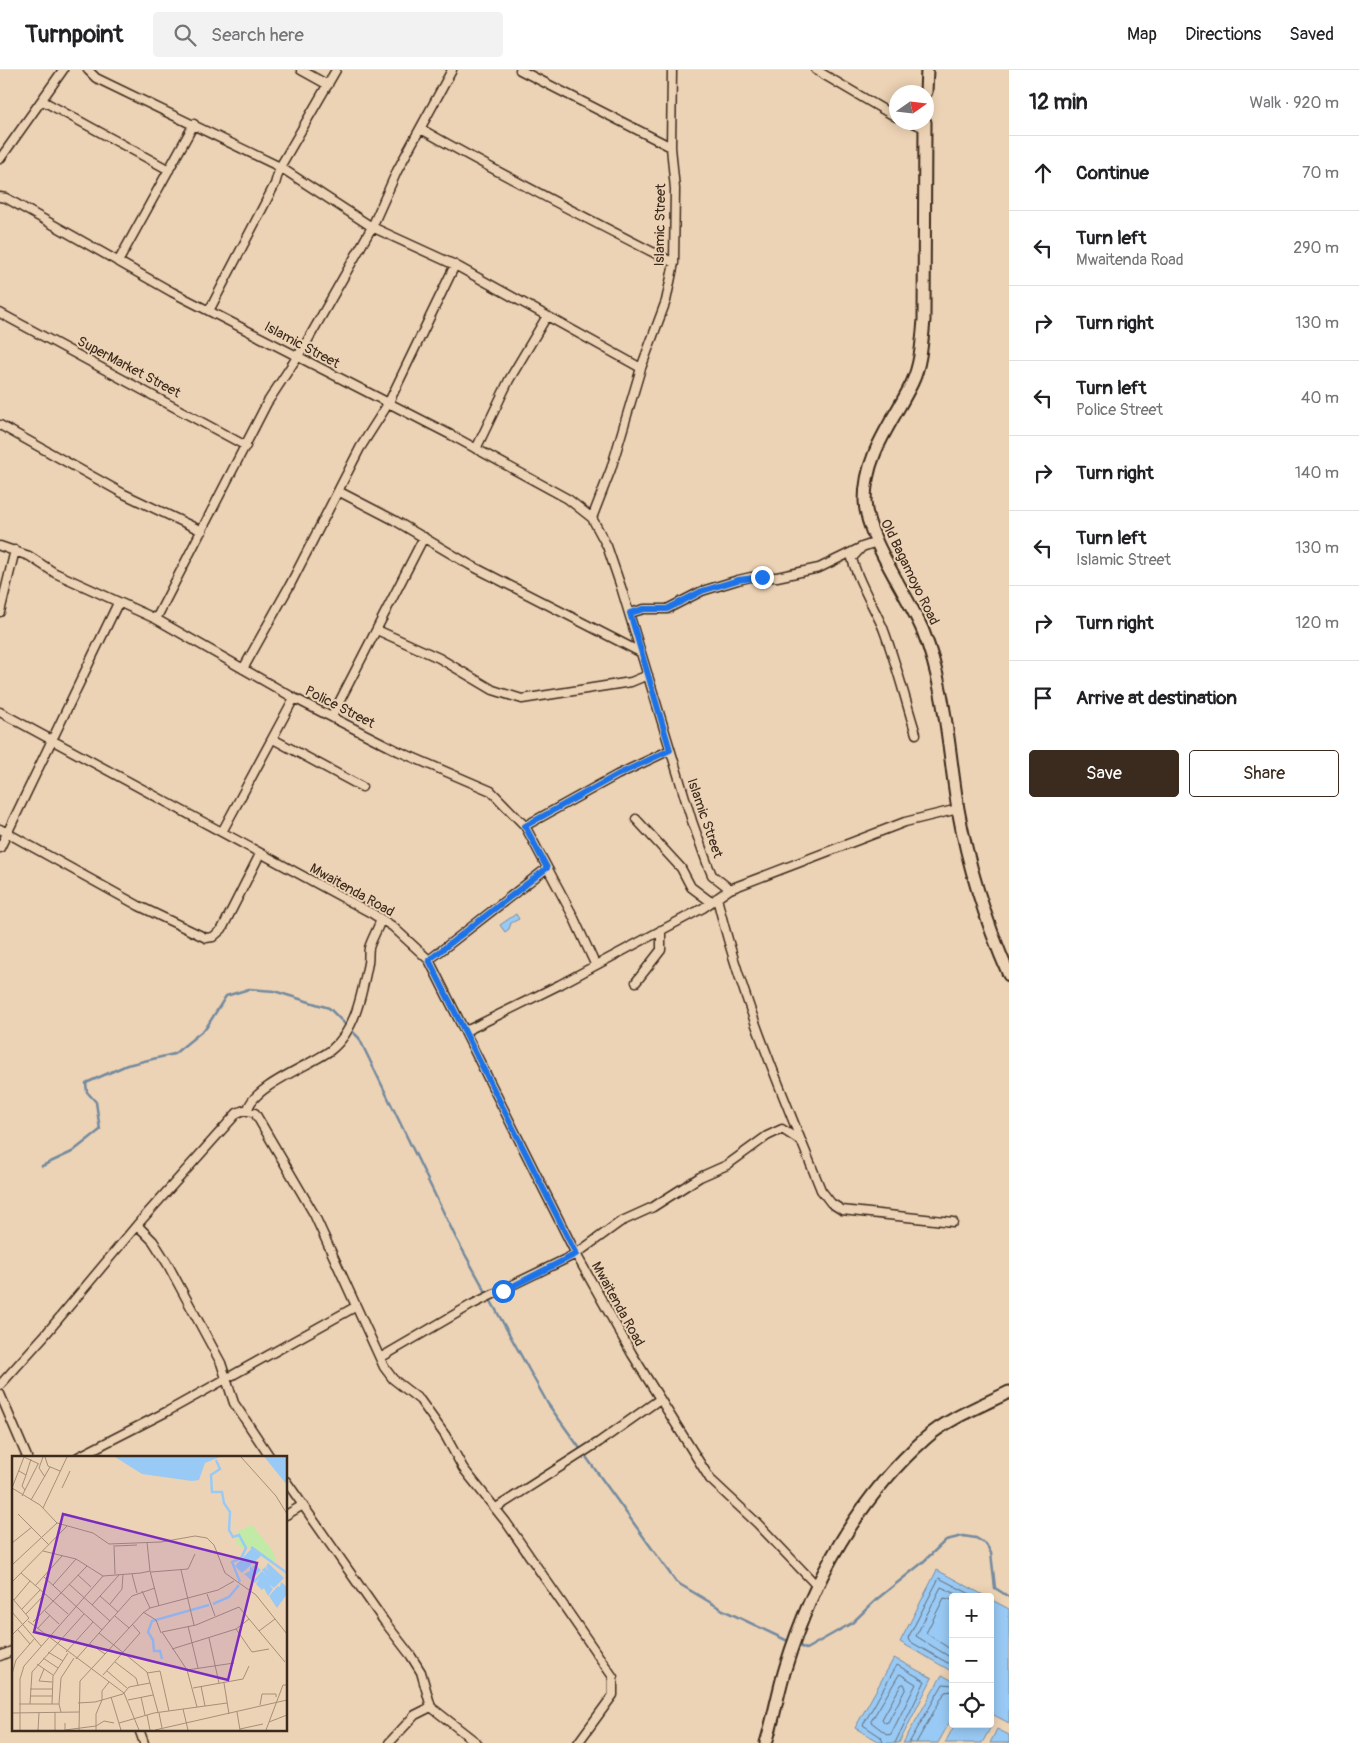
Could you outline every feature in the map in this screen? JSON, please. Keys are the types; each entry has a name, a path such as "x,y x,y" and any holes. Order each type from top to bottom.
{"street":[{"path":"0,160 63,70"},
{"path":"88,70 96,78 280,167 372,227 455,265 641,368"},
{"path":"301,70 328,85"},
{"path":"209,311 275,184 280,167 336,70"},
{"path":"156,620 267,403 297,357 372,227 397,171 452,70"},
{"path":"520,70 671,147"},
{"name":"Islamic Street","path":"592,518 610,469 641,368 666,301 674,263 674,189 671,147 672,70"},
{"path":"816,70 889,113"},
{"path":"926,85 927,70"},
{"path":"42,101 169,170"},
{"path":"118,262 194,124"},
{"path":"421,129 512,180 674,263"},
{"name":"Old Bagamoyo Road","path":"925,130 924,320 921,351 912,381 874,451 866,480 865,502 877,542 922,630 932,658 940,687 958,809 971,867 987,917 1009,975"},
{"name":"Islamic Street","path":"0,197 6,198 209,311 476,449 568,499 592,518 607,546 630,613 670,750 707,863 712,875 730,889"},
{"path":"243,669 290,585 360,448 388,404 455,265"},
{"name":"SuperMarket Street","path":"0,313 246,446"},
{"path":"476,449 509,380 547,316"},
{"path":"0,425 124,494 202,530"},
{"path":"338,491 470,565 640,652"},
{"path":"332,716 424,538"},
{"path":"630,613 644,609 667,609 702,591 738,580 777,577 818,568 877,542"},
{"name":"Police Street","path":"0,546 15,550 55,573 156,620 294,698 398,751 491,790 525,826 572,914 595,964"},
{"path":"862,547 852,558 854,567 872,602 886,637 916,734"},
{"path":"0,612 0,605 15,550"},
{"path":"0,848 3,831 52,742 118,603"},
{"path":"377,630 439,658 494,690 522,699 631,682 648,675"},
{"path":"222,832 294,698"},
{"name":"Mwaitenda Road","path":"0,712 52,742 381,919 429,960 576,1254 632,1354 710,1479 757,1523 817,1586"},
{"path":"273,739 362,787"},
{"path":"525,826 617,775 670,750"},
{"path":"464,1030 470,1029 536,997 661,930 730,889 905,822 958,809"},
{"path":"636,819 681,868 691,887 714,900 802,1142 821,1190 831,1203 842,1210 953,1222"},
{"path":"3,831 140,906 206,938 213,937 222,930 260,854"},
{"path":"429,960 547,868"},
{"path":"248,1110 253,1100 276,1082 324,1055 342,1039 352,1025 366,975 370,948 381,919"},
{"path":"636,982 661,950 661,930"},
{"path":"0,1385 45,1335 137,1225 237,1113 248,1110 255,1113 306,1199 340,1268 355,1307 380,1358 393,1379 420,1400 445,1435 463,1468 496,1508 613,1677 615,1683 612,1695 578,1743"},
{"path":"380,1358 471,1305 576,1254 620,1222 653,1206 700,1177 727,1165 767,1136 782,1129 802,1142"},
{"path":"137,1225 153,1241 167,1263 208,1337 234,1403 269,1456"},
{"path":"80,1456 226,1379 355,1307"},
{"path":"766,1743 786,1665 817,1586 865,1504 927,1437 1009,1392"},
{"path":"0,1394 27,1456"},
{"path":"496,1508 599,1442 660,1399"},
{"path":"288,1484 384,1621 411,1656 421,1672 431,1707 477,1743"},
{"path":"288,1513 303,1505"},
{"path":"0,1656 12,1651"},
{"path":"389,1743 415,1715 431,1707"},
{"path":"139,1730 144,1743"}],"water":[{"path":"516,914 519,919 511,923 509,929 505,932 500,925"},
{"path":"937,1570 980,1593 949,1593 949,1670 900,1642"},
{"path":"994,1601 1009,1609 1009,1723 994,1715"},
{"path":"894,1658 932,1678 899,1743 882,1743 855,1728"},
{"path":"942,1675 949,1679 949,1723 938,1743 903,1743"},
{"path":"953,1728 990,1728 982,1743 945,1743"},
{"path":"997,1729 1009,1735 1009,1743 990,1743"}],"waterway":[{"path":"42,1166 72,1152 100,1130 96,1102 87,1092 86,1083 127,1065 174,1054 206,1028 226,996 249,989 274,991 329,1008 347,1026"},
{"path":"351,1030 359,1038 456,1238 548,1404 676,1582 723,1610 790,1642"},
{"path":"797,1645 806,1649 852,1623 946,1540 963,1536 976,1538 986,1544 991,1553 995,1588 1009,1597"}],"route":[{"path":"503,1291 576,1254 429,960 547,868 525,826 617,775 670,750 630,613 644,609 671,608 702,591 738,580 762,577"}]}
